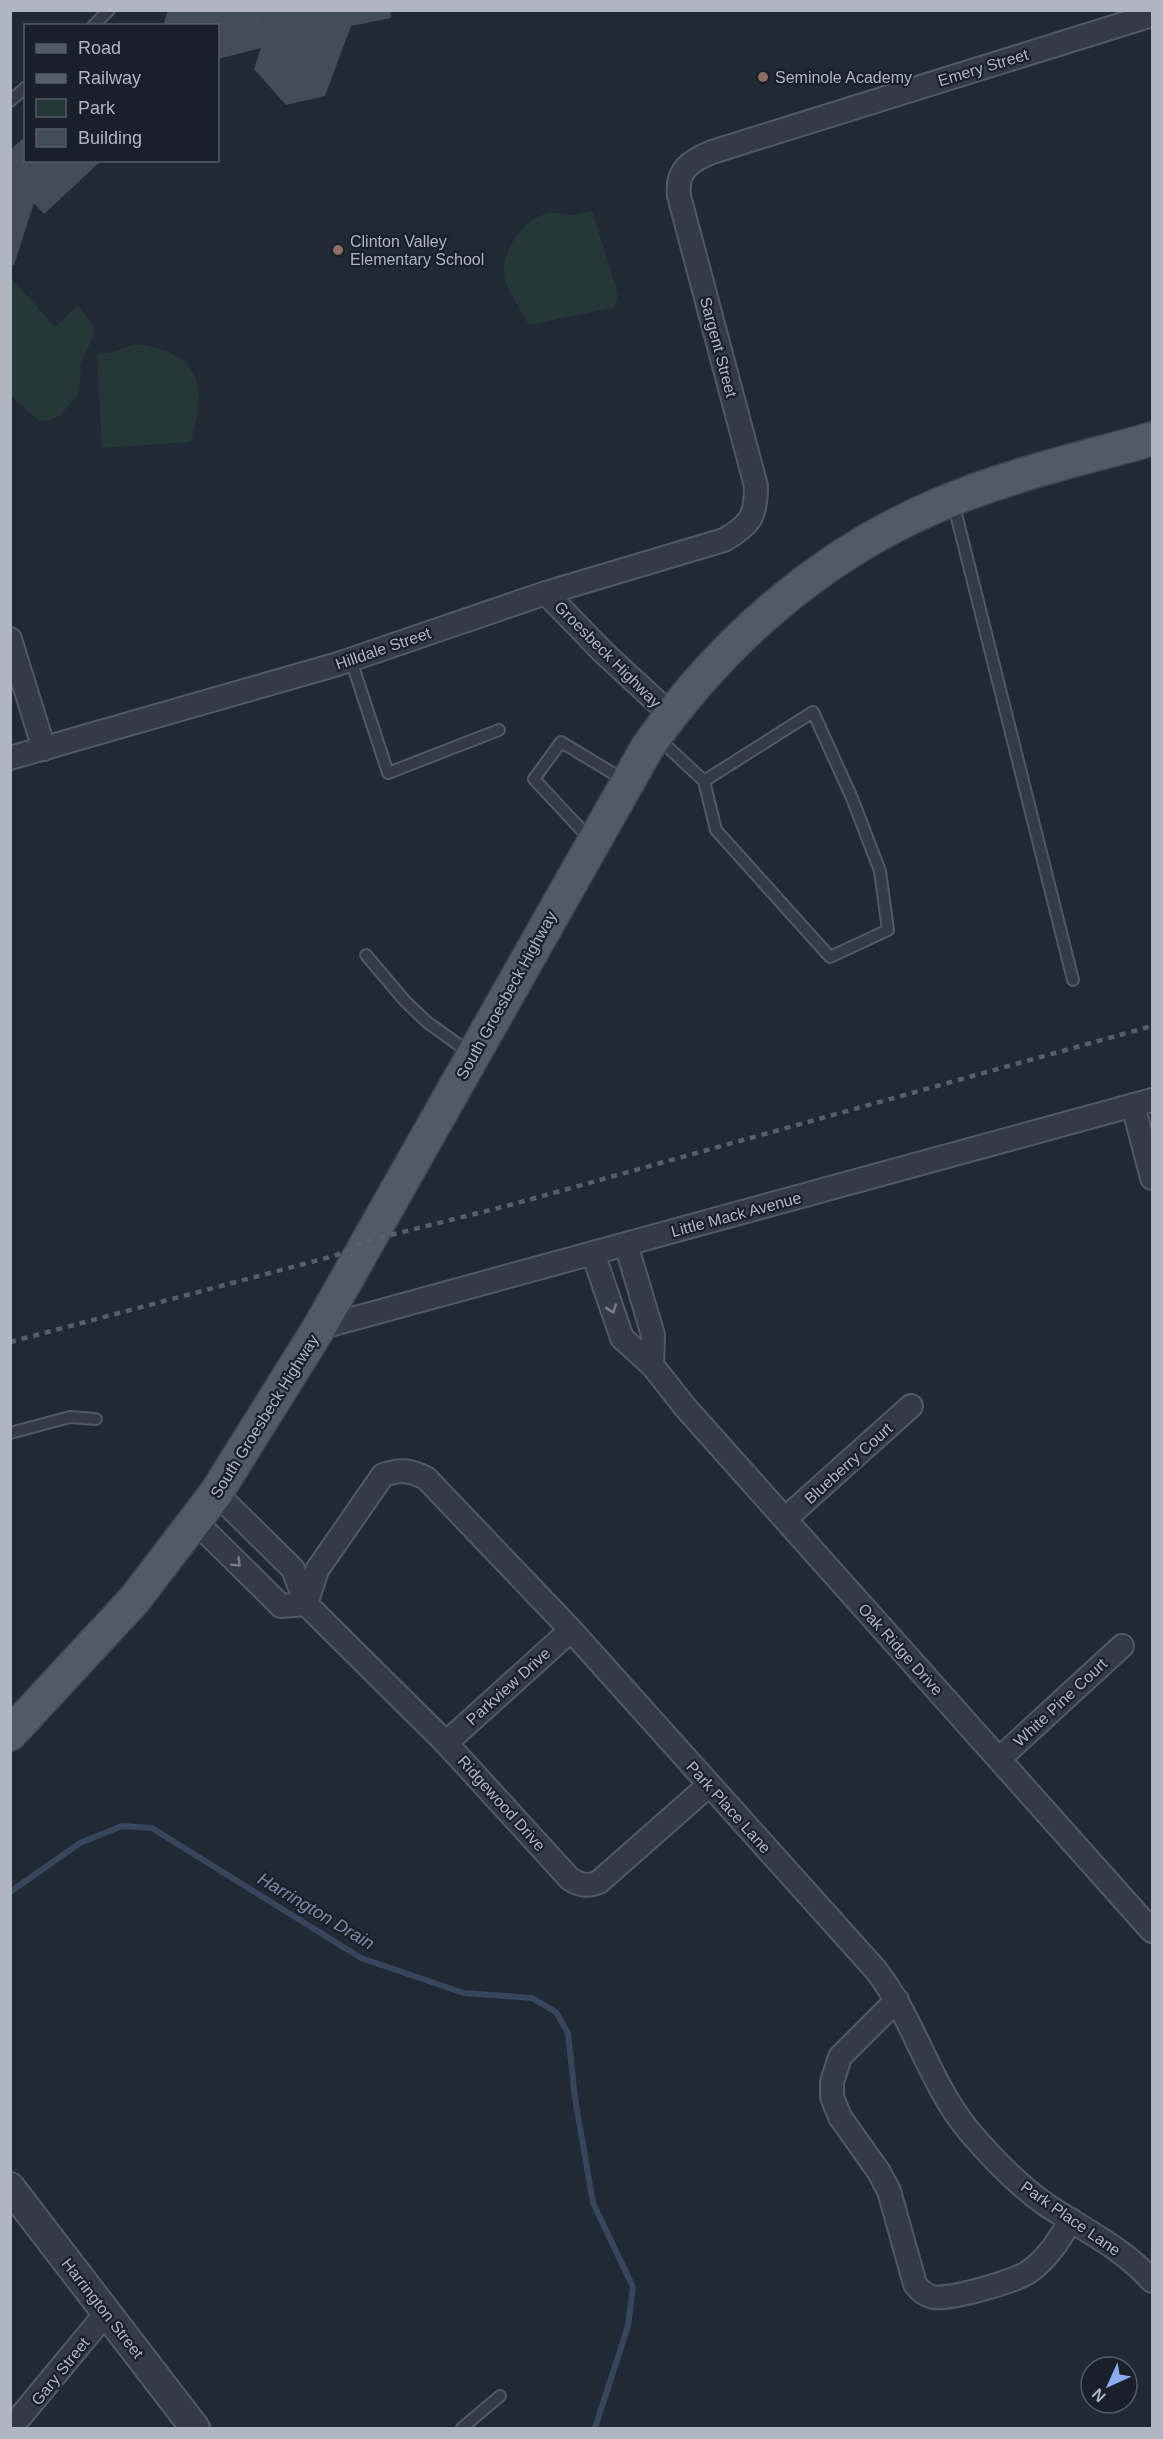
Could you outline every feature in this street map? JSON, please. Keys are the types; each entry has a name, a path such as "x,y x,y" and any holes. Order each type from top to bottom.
{"main road":[{"name":"South Groesbeck Highway","path":"10,1734 135,1599 216,1492 319,1329 627,781 663,725 699,680 742,636 825,567 860,544 901,522 952,499 1005,480 1152,439"}],"street":[{"name":"Emery Street","path":"681,172 698,157 711,152 1152,15"},
{"name":"Sargent Street","path":"681,172 677,183 679,196 756,486 756,504 749,523"},
{"name":"Hilldale Street","path":"10,758 351,660 546,593 724,540 749,523"},
{"name":"Groesbeck Highway","path":"546,593 603,652 663,725"},
{"path":"10,639 44,749"},
{"path":"1143,1103 1152,1178"},
{"name":"Little Mack Avenue","path":"319,1329 1143,1103"},
{"path":"626,1244 653,1335 652,1365"},
{"name":"Oak Ridge Drive","path":"593,1253 622,1338 652,1365 685,1407 1152,1931"},
{"name":"Blueberry Court","path":"785,1519 911,1406"},
{"name":"Park Place Lane","path":"306,1604 317,1570 383,1475 409,1470 426,1478 571,1630 875,1969 897,2000 937,2078 968,2130 1018,2182 1045,2203 1114,2247 1139,2266 1152,2281"},
{"name":"Ridgewood Drive","path":"216,1492 293,1569 306,1604 446,1743 570,1879 586,1885 598,1882 709,1785"},
{"path":"195,1521 281,1606 306,1604"},
{"name":"Parkview Drive","path":"446,1743 571,1630"},
{"name":"White Pine Court","path":"999,1759 1122,1646"},
{"path":"897,2000 840,2057 832,2082 832,2097 840,2117 879,2172 889,2191 918,2289 932,2296 953,2296 1013,2279 1026,2273 1040,2262 1055,2246 1071,2220"},
{"name":"Harrington Street","path":"10,2187 195,2428"},
{"name":"Gary Street","path":"11,2428 107,2312"}],"lane":[{"path":"95,24 109,10"},
{"path":"10,101 24,89"},
{"path":"952,499 1073,980"},
{"path":"351,660 388,773 499,730"},
{"path":"663,725 704,781 716,830 830,957 888,930 880,872 852,798 813,711 704,781"},
{"path":"592,841 534,779 561,742 627,781"},
{"path":"366,955 419,1015 472,1054"},
{"path":"10,1433 70,1417 96,1419"},
{"path":"462,2428 500,2396"}],"path":[{"path":"257,21 260,10"}],"green space":[{"path":"592,211 619,297 612,308 529,325 505,280 505,259 509,248 522,229 540,216 552,213 572,215"},
{"path":"11,278 55,327 78,305 93,325 95,332 81,363 79,394 59,416 51,420 40,421 11,396"},
{"path":"134,344 168,352 187,364 193,373 199,396 191,442 102,448 97,354 114,352"}],"building":[{"path":"168,10 390,10 391,18 351,26 325,96 286,105 254,69 261,48 219,59 219,24 164,24"},
{"path":"24,138 24,162 100,162 44,214 34,203 14,265 10,264 10,150"}],"waterway":[{"name":"Harrington Drain","path":"10,1892 80,1843 122,1826 152,1828 361,1958 464,1993 532,1998 556,2012 568,2033 575,2098 593,2203 633,2287 628,2326 595,2428"}],"railway":[{"path":"10,1342 334,1256 367,1241 510,1205 1152,1026"}],"place":[{"name":"Seminole Academy","path":"763,77"},
{"name":"Clinton Valley Elementary School","path":"338,250"}]}
